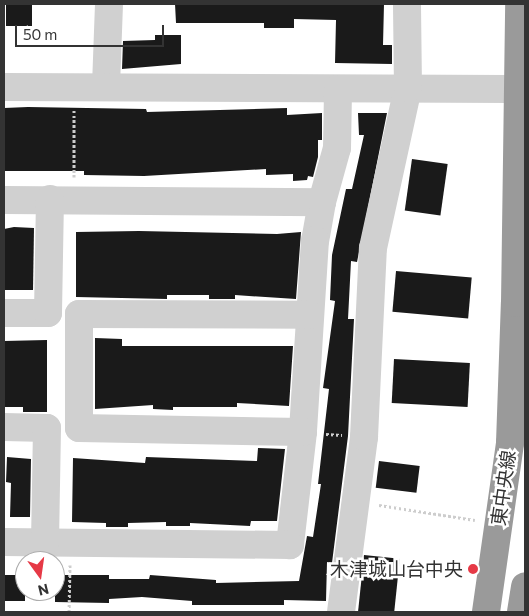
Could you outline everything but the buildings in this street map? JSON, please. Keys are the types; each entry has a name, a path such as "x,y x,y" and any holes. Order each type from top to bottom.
{"highway":[{"name":"東中央線","path":"486,612 510,443 519,4"},
{"path":"521,612 525,586"}],"street":[{"path":"106,86 109,4"},
{"path":"341,612 364,437 373,248 408,88 407,4"},
{"path":"4,87 518,89"},
{"path":"4,542 290,545 303,432 310,315 322,202 337,148 338,89"},
{"path":"4,200 322,202"},
{"path":"4,313 48,313 62,200"},
{"path":"303,432 79,428 79,314 310,315"},
{"path":"4,427 47,428 58,543"}],"path":[{"path":"62,200 74,86"},
{"path":"303,432 364,437"},
{"path":"356,502 475,520"},
{"path":"58,543 69,612"}],"place":[{"name":"木津城山台中央","path":"473,569"}]}
